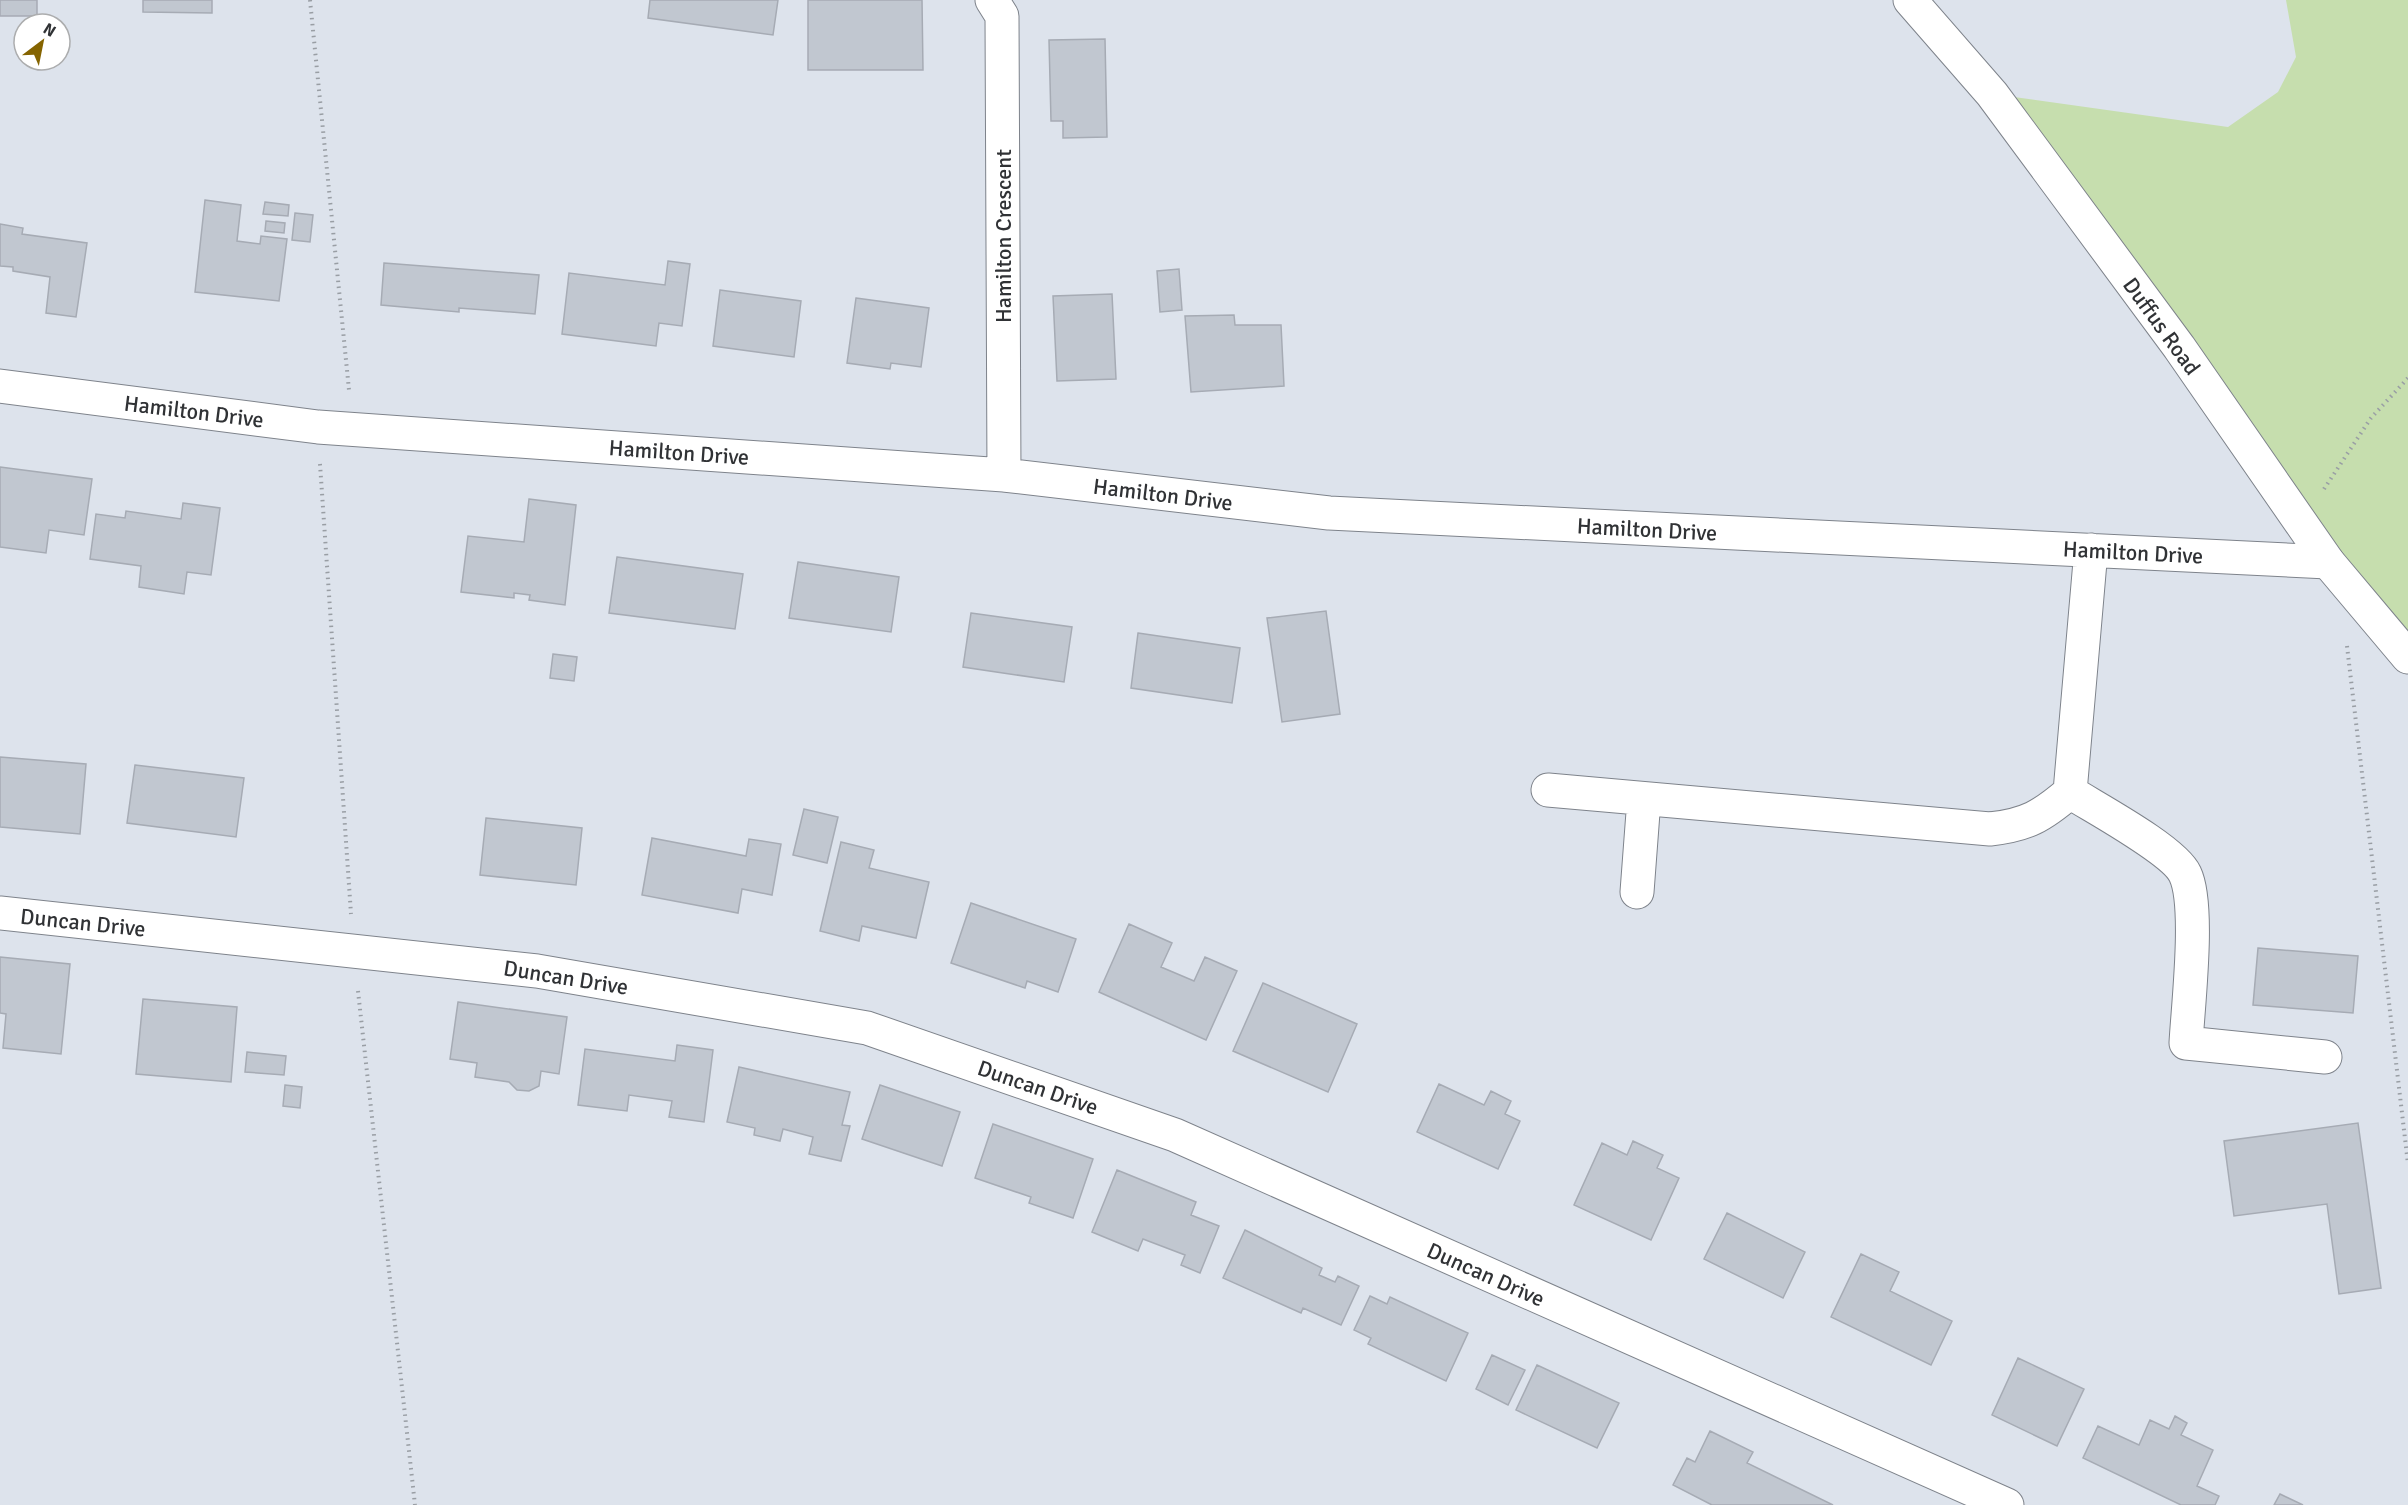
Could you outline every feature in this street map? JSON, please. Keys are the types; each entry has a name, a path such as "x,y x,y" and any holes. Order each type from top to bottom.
{"street":[{"name":"Hamilton Crescent","path":"992,0 1002,16 1004,475"},
{"name":"Duffus Road","path":"1910,0 1992,94 2179,347 2328,562 2408,657"},
{"name":"Hamilton Drive","path":"0,386 353,430 1004,475 1329,513 2328,562"},
{"path":"1548,790 1990,829 2018,826 2045,814 2070,792 2091,550"},
{"path":"2070,792 2165,852 2185,873 2192,900 2186,1043 2325,1058"},
{"path":"1637,892 1644,799"},
{"name":"Duncan Drive","path":"0,913 537,971 867,1028 1175,1136 2007,1505"}],"path":[{"path":"310,0 353,430"},
{"path":"2308,532 2327,481 2371,418 2408,378"},
{"path":"2347,644 2408,1164"}],"green space":[{"path":"2286,0 2408,0 2408,657 1992,94 2228,127 2278,92 2296,57"}],"building":[{"path":"0,0 37,0 37,12 12,12 12,16 0,16"},
{"path":"143,0 212,0 212,13 143,12"},
{"path":"650,0 778,0 773,35 648,18"},
{"path":"808,0 922,0 923,70 808,70"},
{"path":"1105,39 1107,137 1063,138 1063,121 1051,121 1049,40"},
{"path":"205,200 241,205 237,241 260,244 261,236 287,239 279,301 195,292"},
{"path":"265,202 289,205 288,216 263,214"},
{"path":"295,213 313,215 310,242 292,240"},
{"path":"266,221 285,223 284,233 265,231"},
{"path":"0,224 23,228 22,234 87,243 76,317 46,313 50,277 13,271 13,267 0,266"},
{"path":"668,261 690,264 682,326 659,323 656,346 562,334 569,273 665,285"},
{"path":"384,263 539,275 535,314 459,308 459,312 381,305"},
{"path":"1179,269 1182,310 1160,312 1157,271"},
{"path":"720,290 801,301 794,357 713,346"},
{"path":"1112,294 1116,379 1057,381 1053,296"},
{"path":"856,298 929,308 921,367 891,363 890,369 847,363"},
{"path":"1234,315 1235,325 1281,325 1284,386 1191,392 1185,316"},
{"path":"0,467 92,479 84,535 49,530 46,553 0,547"},
{"path":"529,499 576,505 565,605 529,600 530,595 514,593 514,598 461,592 468,536 524,542"},
{"path":"183,503 220,508 211,575 187,572 184,594 139,587 141,566 90,559 96,514 125,518 126,511 181,519"},
{"path":"617,557 743,574 735,629 609,613"},
{"path":"798,562 899,577 891,632 789,618"},
{"path":"1326,611 1340,714 1282,722 1267,618"},
{"path":"971,613 1072,627 1064,682 963,667"},
{"path":"1138,633 1240,648 1232,703 1131,688"},
{"path":"553,654 577,657 574,681 550,678"},
{"path":"0,757 86,764 80,834 0,827"},
{"path":"135,765 244,778 236,837 127,823"},
{"path":"804,809 838,817 827,863 793,855"},
{"path":"486,818 582,828 576,885 480,875"},
{"path":"652,838 746,856 749,839 781,844 772,895 742,889 738,913 642,895"},
{"path":"841,842 874,850 869,868 929,882 916,938 862,926 859,941 820,931"},
{"path":"971,903 1076,939 1058,992 1027,981 1025,988 951,963"},
{"path":"1129,924 1172,943 1161,967 1194,981 1205,957 1237,971 1206,1040 1099,992"},
{"path":"2258,948 2358,956 2353,1013 2253,1005"},
{"path":"0,957 70,964 61,1054 3,1048 6,1014 0,1013"},
{"path":"1263,983 1357,1024 1328,1092 1233,1051"},
{"path":"143,999 237,1007 231,1082 136,1074"},
{"path":"458,1002 567,1017 559,1074 541,1071 539,1086 529,1091 517,1090 509,1082 475,1077 477,1063 450,1059"},
{"path":"677,1045 713,1050 704,1122 669,1117 672,1101 629,1095 627,1111 578,1105 585,1049 675,1061"},
{"path":"247,1052 286,1056 284,1075 245,1072"},
{"path":"739,1067 850,1092 842,1125 850,1126 841,1161 809,1154 813,1137 783,1129 780,1141 754,1135 755,1128 727,1122"},
{"path":"1439,1084 1484,1105 1491,1091 1511,1101 1505,1114 1520,1121 1498,1169 1417,1132"},
{"path":"285,1085 302,1087 300,1108 283,1106"},
{"path":"880,1085 960,1112 942,1166 862,1139"},
{"path":"2358,1123 2381,1288 2339,1294 2327,1204 2234,1216 2224,1141"},
{"path":"993,1124 1093,1159 1073,1218 1029,1203 1031,1197 975,1178"},
{"path":"1633,1141 1663,1155 1657,1168 1679,1178 1651,1240 1574,1205 1602,1143 1627,1155"},
{"path":"1117,1170 1196,1202 1191,1215 1219,1226 1200,1273 1181,1265 1185,1255 1143,1239 1138,1251 1092,1232"},
{"path":"1727,1213 1805,1252 1783,1298 1704,1259"},
{"path":"1245,1230 1322,1268 1319,1275 1335,1282 1338,1276 1359,1286 1341,1325 1303,1308 1301,1313 1223,1278"},
{"path":"1861,1254 1899,1272 1890,1291 1952,1321 1931,1365 1831,1317"},
{"path":"1370,1296 1387,1304 1390,1297 1468,1333 1446,1381 1368,1344 1371,1338 1354,1330"},
{"path":"1492,1355 1525,1370 1508,1405 1476,1389"},
{"path":"2018,1358 2084,1389 2057,1446 1992,1415"},
{"path":"1537,1365 1619,1403 1597,1448 1516,1410"},
{"path":"2175,1416 2187,1423 2181,1435 2213,1450 2197,1486 2219,1496 2215,1505 2181,1505 2083,1458 2098,1426 2139,1445 2150,1420 2169,1429"},
{"path":"1710,1431 1753,1452 1747,1463 1833,1505 1712,1505 1673,1485 1687,1458 1695,1462"},
{"path":"2280,1494 2303,1505 2274,1505"}]}
